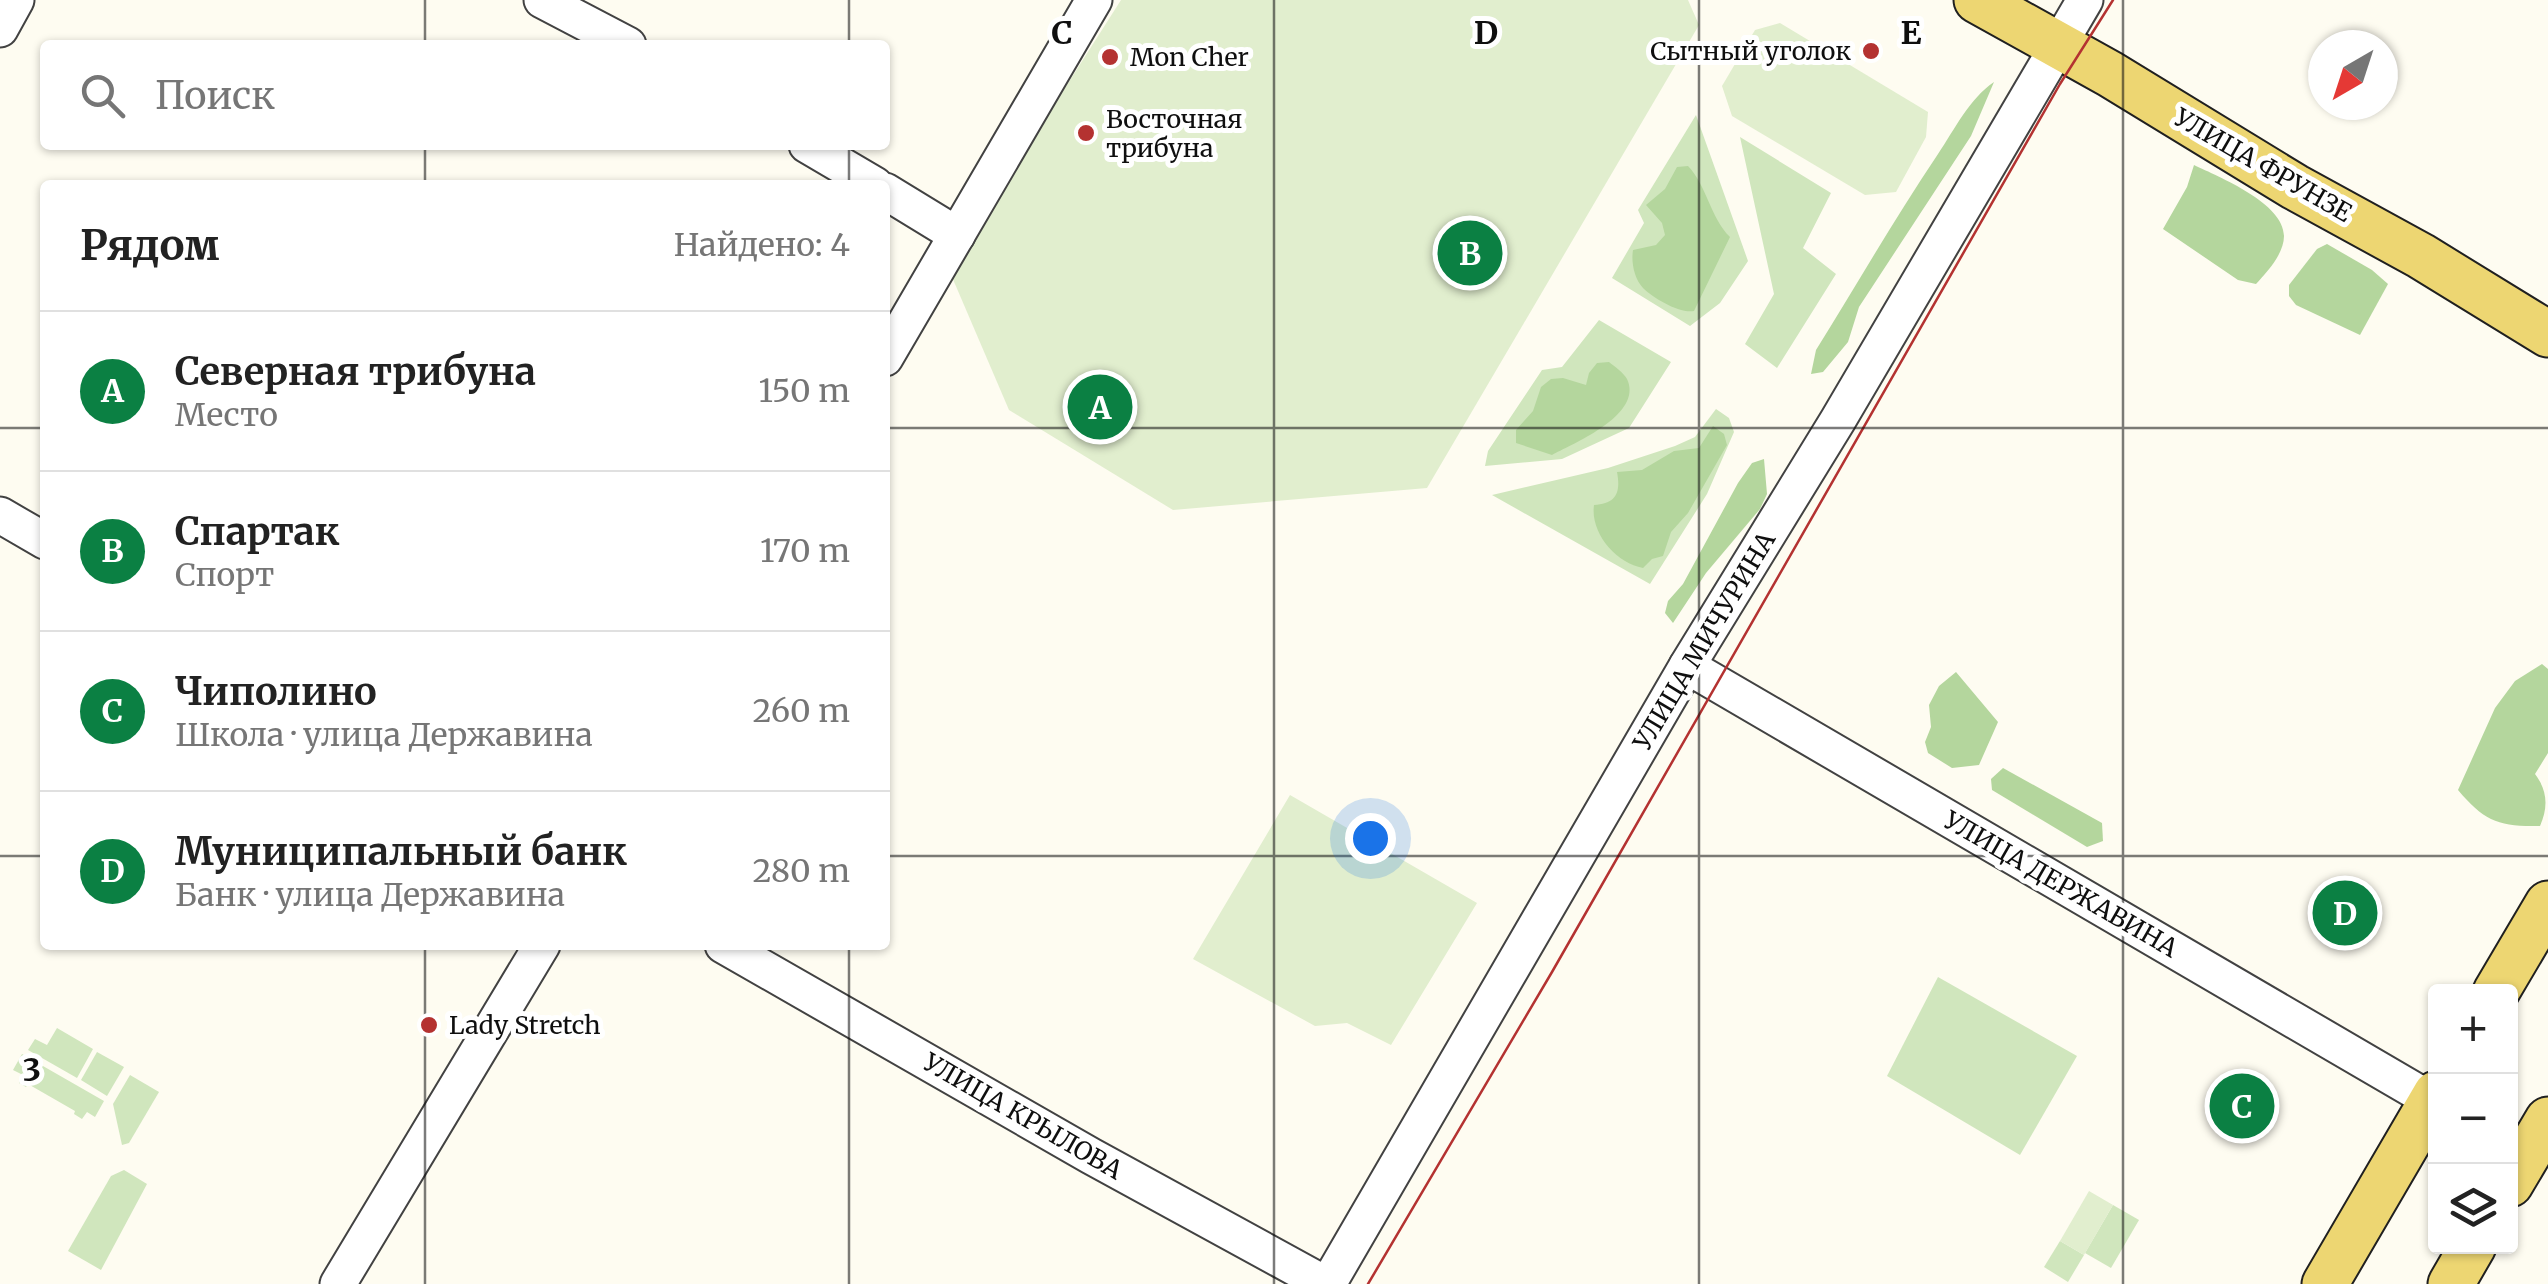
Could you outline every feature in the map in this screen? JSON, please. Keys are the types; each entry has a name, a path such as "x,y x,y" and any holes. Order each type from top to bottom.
{"main road":[{"name":"УЛИЦА ФРУНЗЕ","path":"1977,0 2421,256 2548,334"},
{"path":"2501,984 2548,904"},
{"path":"2325,1284 2428,1109"},
{"path":"2451,1284 2469,1254"}],"street":[{"path":"0,28 16,0"},
{"path":"542,0 618,40"},
{"path":"890,349 1094,0"},
{"name":"УЛИЦА МИЧУРИНА","path":"1326,1284 2085,0"},
{"path":"816,150 867,180"},
{"path":"890,194 957,234"},
{"path":"0,514 40,537"},
{"name":"УЛИЦА ДЕРЖАВИНА","path":"1688,666 2428,1096"},
{"path":"338,1284 539,950"},
{"name":"УЛИЦА КРЫЛОВА","path":"732,950 1092,1156 1326,1284"}],"green space":[{"path":"1121,0 1688,0 1699,25 1427,488 1173,510 1009,410 949,270"},
{"path":"1780,23 1928,112 1926,137 1896,192 1865,195 1732,116 1722,86 1755,30"},
{"path":"1994,82 1971,136 1859,307 1848,342 1823,372 1811,374 1816,350 1907,202 1970,106"},
{"path":"1696,115 1748,261 1720,303 1690,326 1612,278 1644,223 1638,210"},
{"path":"1740,137 1831,193 1803,248 1836,274 1777,368 1745,344 1774,294"},
{"path":"2194,165 2262,202 2281,224 2281,249 2256,284 2238,280 2163,229 2187,187"},
{"path":"1688,166 1730,237 1694,311 1667,304 1643,288 1632,260 1633,250 1656,245 1665,235 1662,223 1646,205 1665,189 1677,167"},
{"path":"2327,244 2388,284 2360,335 2296,305 2289,296 2289,285 2317,249"},
{"path":"1599,320 1671,362 1629,428 1562,459 1485,466 1488,451 1542,370 1562,367"},
{"path":"1609,362 1626,377 1629,392 1616,416 1589,436 1552,455 1516,443 1516,430 1533,411 1541,387 1551,379 1563,378 1586,385 1597,363"},
{"path":"1716,409 1729,418 1734,432 1707,494 1650,584 1492,495 1608,468 1675,446 1695,437"},
{"path":"1713,426 1724,434 1727,445 1688,513 1671,532 1663,556 1652,559 1643,568 1623,560 1601,536 1594,505 1615,496 1617,472 1642,470 1674,451 1699,448"},
{"path":"1764,459 1767,494 1760,509 1706,573 1673,623 1665,613 1668,601 1683,584 1738,483 1752,463"},
{"path":"2542,664 2548,669 2548,753 2535,774 2544,793 2544,813 2540,826 2503,823 2476,809 2458,790 2495,708 2515,681"},
{"path":"1956,672 1998,722 1979,765 1952,768 1928,753 1925,742 1931,727 1929,705 1939,686"},
{"path":"2003,768 2102,823 2103,841 2087,847 1992,790 1991,779"},
{"path":"1290,795 1477,903 1391,1045 1347,1023 1315,1026 1193,959"},
{"path":"1938,977 2077,1056 2020,1155 1887,1076"},
{"path":"57,1028 93,1049 77,1078 28,1050 35,1039 47,1045"},
{"path":"97,1052 124,1067 107,1096 81,1080"},
{"path":"22,1054 104,1101 95,1117 87,1112 82,1119 28,1084 26,1087 19,1083 23,1075 13,1070"},
{"path":"130,1075 159,1092 129,1143 122,1145 113,1104"},
{"path":"124,1170 147,1184 101,1270 68,1251 111,1176"},
{"path":"2089,1191 2113,1205 2084,1255 2060,1241"},
{"path":"2113,1205 2139,1220 2111,1268 2085,1253"},
{"path":"2060,1241 2084,1255 2068,1282 2044,1267"}],"tram line":[{"path":"1368,1284 1552,972 2060,84 2113,0"}],"place":[{"name":"Сытный уголок","path":"1871,51"},
{"name":"Mon Cher","path":"1110,57"},
{"name":"Восточная трибуна","path":"1086,133"},
{"name":"Спартак","path":"1470,253"},
{"name":"Северная трибуна","path":"1100,407"},
{"name":"Муниципальный банк","path":"2345,913"},
{"name":"Lady Stretch","path":"429,1025"},
{"name":"Чиполино","path":"2242,1106"}]}
